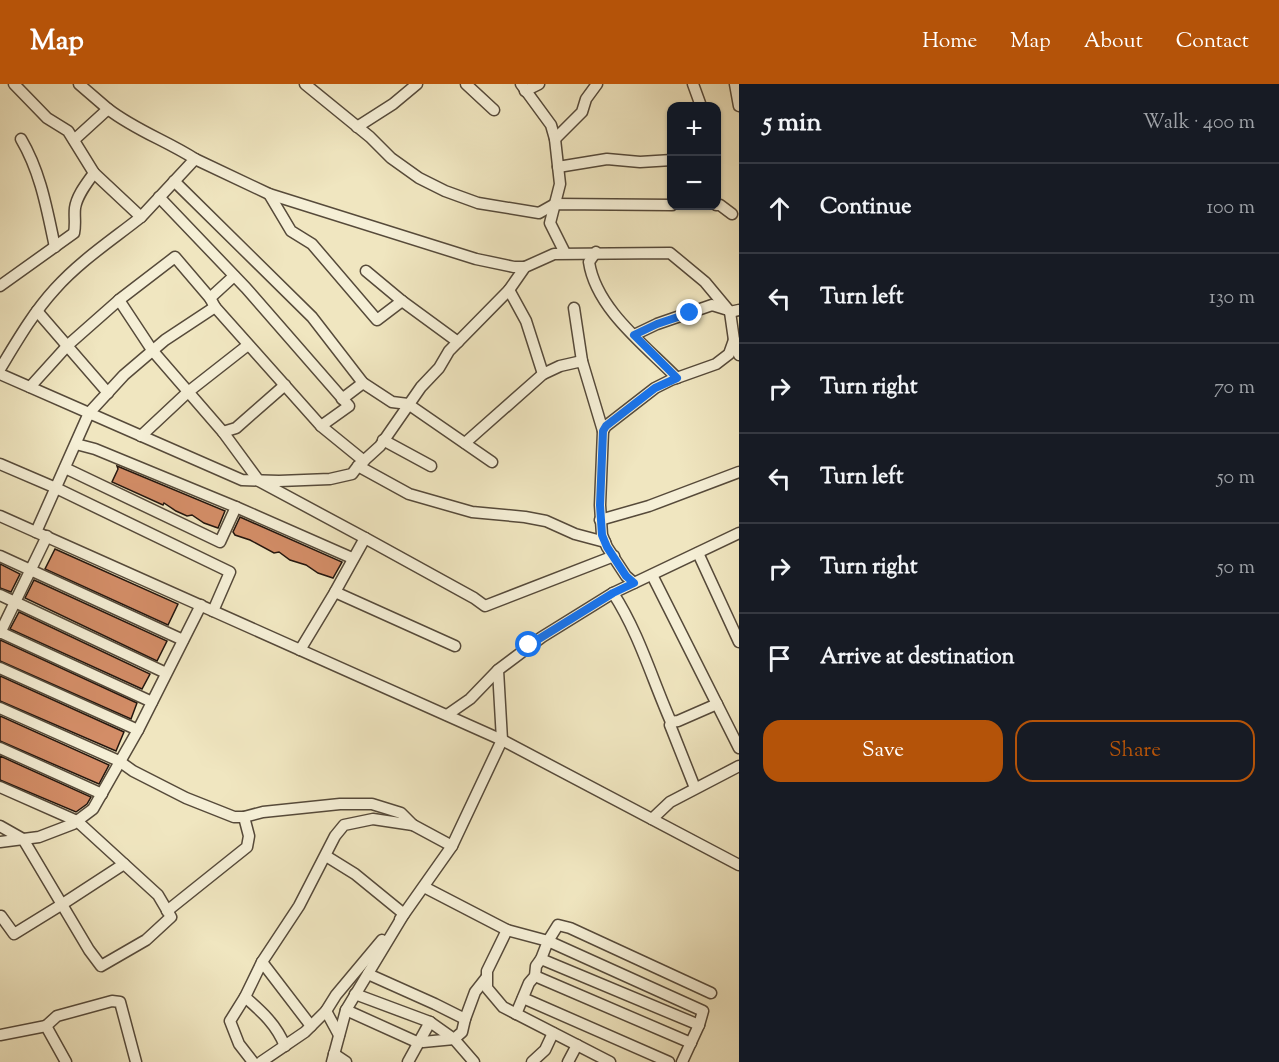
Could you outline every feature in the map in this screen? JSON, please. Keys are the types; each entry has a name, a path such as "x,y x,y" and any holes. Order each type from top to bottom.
{"street":[{"path":"14,84 47,118 69,131 94,173 141,217"},
{"path":"79,84 122,120 195,159 269,194 476,259 525,267 554,254 670,253 705,282 731,310 734,340 739,355"},
{"path":"305,84 391,158 419,178 445,191 478,203 539,213 555,204 667,205"},
{"path":"357,127 393,104 417,84"},
{"path":"466,84 494,110"},
{"path":"539,84 523,87 551,125 555,139 560,184 550,223 565,253"},
{"path":"555,139 582,112 586,99 597,84"},
{"path":"693,84 700,102"},
{"path":"735,84 739,106"},
{"path":"74,140 108,109"},
{"path":"21,139 30,154 43,191 55,247"},
{"path":"0,369 37,311 56,288 141,217 195,159"},
{"path":"558,167 607,159 640,162 667,160"},
{"path":"0,286 74,232 77,221 75,208 83,189 94,173"},
{"path":"174,181 312,317 363,383 392,402 408,404 492,462"},
{"path":"269,194 291,231 312,244 377,320 402,301"},
{"path":"159,197 234,276 349,406 321,426"},
{"path":"721,206 732,214"},
{"path":"596,252 589,262 591,278 600,295 634,335 677,378"},
{"path":"30,387 68,345 119,300 175,257 248,345 321,426 361,463 409,494 454,508 546,521 575,534 605,542"},
{"path":"0,374 242,480 330,479 352,474 380,446 420,387 439,368 449,351 509,290 525,267"},
{"path":"366,271 458,342"},
{"path":"152,702 0,633 31,570 56,488 89,413 124,375 212,303 234,276"},
{"path":"509,290 526,321 543,374"},
{"path":"119,300 152,351 223,432 259,480 485,606 614,556"},
{"path":"634,335 657,324 712,305 731,310"},
{"path":"574,308 582,361 603,431 600,520 605,542 626,576 634,583"},
{"path":"37,311 108,393"},
{"path":"603,431 606,426 655,388 716,364 729,354 734,340"},
{"path":"141,436 188,392 248,345"},
{"path":"465,443 543,374 560,366 582,361"},
{"path":"342,399 363,383"},
{"path":"223,432 236,428 285,385"},
{"path":"383,440 431,466"},
{"path":"76,444 95,449 236,507 352,558"},
{"path":"0,464 56,488 230,572 213,611"},
{"path":"65,468 220,542 236,507"},
{"path":"600,520 649,506 739,472"},
{"path":"0,516 502,740 739,865"},
{"path":"447,715 470,699 498,670 542,637 613,593 739,533"},
{"path":"300,650 365,538"},
{"path":"698,553 739,642"},
{"path":"0,556 183,640"},
{"path":"652,575 739,748"},
{"path":"335,592 454,646"},
{"path":"613,593 625,611 647,659 695,788"},
{"path":"0,595 166,673"},
{"path":"0,842 39,837 77,821 93,809 138,730 201,605"},
{"path":"0,668 138,730"},
{"path":"261,1062 311,1026 326,1011 336,995 404,914 452,846 502,740 498,670"},
{"path":"671,722 717,704"},
{"path":"0,708 119,761 133,771 196,802 234,817 340,804 372,804 401,813 412,825"},
{"path":"0,748 102,794"},
{"path":"652,819 670,802 739,766"},
{"path":"0,787 77,821 158,895 171,917 146,940 101,966 89,950 23,839 0,826"},
{"path":"167,910 246,847 249,836 244,817"},
{"path":"253,1062 239,1044 230,1020 245,997 262,962 299,906 335,836 344,825 373,819 412,825 452,846"},
{"path":"326,856 355,874 404,914"},
{"path":"1,916 14,934 124,864"},
{"path":"424,887 507,930 548,941 703,1011 682,1062"},
{"path":"346,1062 333,1058 346,1010 404,914"},
{"path":"516,1014 529,983 535,976 536,966 558,925 570,928 711,993"},
{"path":"507,930 487,970 488,988 503,1007 610,1062"},
{"path":"541,959 699,1025"},
{"path":"262,962 311,1026"},
{"path":"368,974 465,1019"},
{"path":"535,976 691,1043"},
{"path":"346,1010 421,1043 454,1039 462,1032 475,992 486,978"},
{"path":"356,994 430,1022 454,1039 474,1062"},
{"path":"245,997 268,1017 285,1046"},
{"path":"523,998 669,1062"},
{"path":"0,1035 46,1026 57,1016 112,1001 120,1002 136,1062"},
{"path":"326,1011 339,1035"},
{"path":"408,1062 421,1043 430,1022"},
{"path":"46,1026 66,1062"},
{"path":"532,1062 545,1050 553,1032"},
{"path":"568,1062 577,1045"}],"building":[{"path":"117,466 225,511 218,528 112,482 118,469"},
{"path":"240,517 342,562 333,578 318,573 306,565 290,560 279,552 274,553 235,535 233,532"},
{"path":"55,549 178,604 168,625 45,569"},
{"path":"0,564 20,574 11,592 0,588"},
{"path":"34,580 167,641 157,661 25,598"},
{"path":"19,612 150,674 142,689 10,629"},
{"path":"0,640 137,703 131,719 0,661"},
{"path":"0,676 124,732 116,751 0,701"},
{"path":"0,716 109,765 99,784 0,741"},
{"path":"0,756 91,797 87,804 76,812 0,780"}],"route":[{"path":"529,645 613,593 634,583 626,576 602,535 600,505 603,431 606,426 655,388 677,378 634,335 657,324 690,313"}]}
